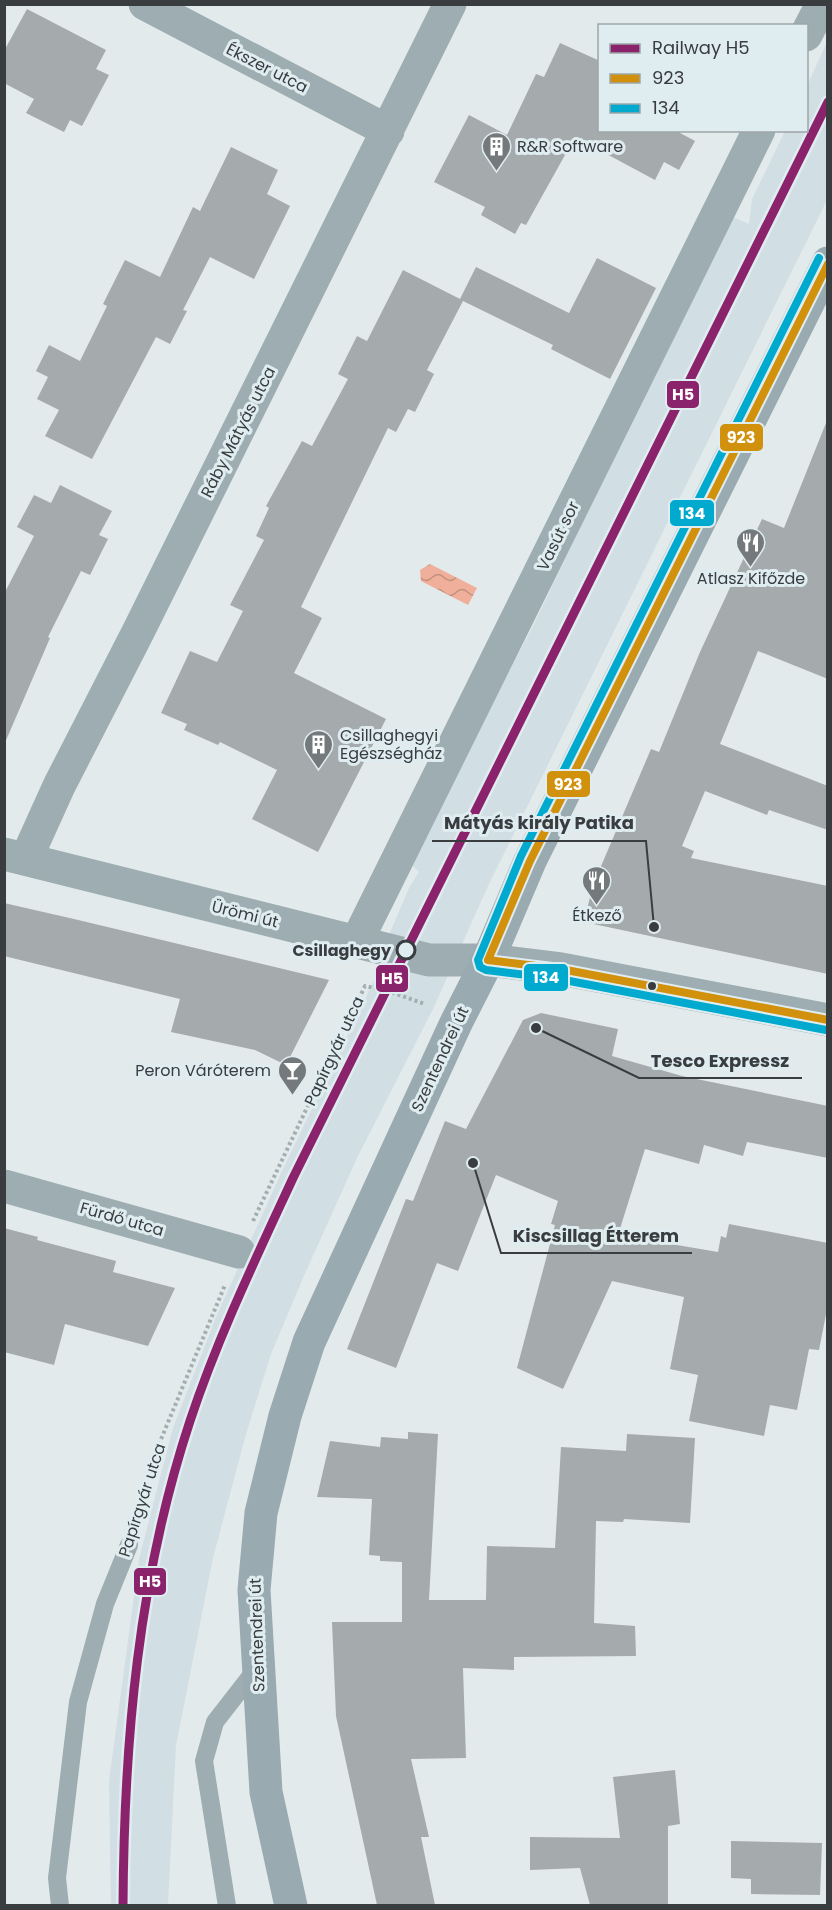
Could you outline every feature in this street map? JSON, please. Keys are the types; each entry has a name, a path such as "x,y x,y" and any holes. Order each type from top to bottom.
{"main road":[{"name":"Szentendrei út","path":"291,1905 266,1792 254,1590 261,1513 288,1406 309,1342 456,1023 488,960 535,850 828,263"}],"street":[{"name":"Ékszer utca","path":"145,4 388,131"},
{"name":"Ráby Mátyás utca","path":"15,856 59,786 450,4"},
{"path":"808,33 822,4"},
{"name":"Vasút sor","path":"357,941 758,132"},
{"name":"Ürömi út","path":"15,856 429,960 488,960 561,969 828,1020"},
{"name":"Fürdő utca","path":"4,1186 239,1252"}],"lane":[{"name":"Papírgyár utca","path":"60,1905 57,1878 78,1702 105,1604 129,1545"},
{"path":"227,1905 204,1761 215,1722 257,1668"},
{"path":"48,1905 57,1878"}],"path":[{"name":"Papírgyár utca","path":"129,1545 152,1461 239,1252 365,986 388,991 433,1009"},
{"name":"Papírgyár utca","path":"298,1114 303,1116"}],"shaded area":[{"path":"827,42 827,200 488,886 433,1009 357,1158 271,1354 246,1434 213,1558 176,1745 168,1905 111,1906 109,1781 139,1559 173,1428 216,1317 282,1171 389,949 384,947 409,888 419,872 409,862 533,626 730,216 749,224 752,199 785,132 808,132 808,84"}],"water":[{"path":"430,564 477,588 468,605 421,581 420,570"}],"building":[{"path":"27,9 106,50 96,69 109,75 82,126 70,120 64,132 26,113 34,99 4,83 4,51"},
{"path":"560,43 598,60 598,132 680,132 695,141 679,170 664,162 655,180 575,137 526,225 521,223 515,234 481,215 485,207 434,182 469,115 507,135 536,74 544,77"},
{"path":"231,147 278,170 267,194 290,206 254,279 210,257 183,310 187,311 170,344 156,337 92,459 45,436 59,410 37,399 48,377 36,371 49,345 80,361 107,306 103,304 125,260 160,277 193,207 200,211"},
{"path":"597,258 656,288 610,379 551,349 553,345 463,301 427,370 434,374 415,412 408,409 396,432 388,428 301,607 322,618 294,673 386,719 318,852 252,819 277,770 220,742 218,745 184,730 187,724 161,713 190,651 217,662 243,611 230,605 264,540 256,536 269,508 266,506 302,441 312,446 348,379 338,374 357,336 367,341 403,270 460,299 476,267 569,313"},
{"path":"826,423 828,679 758,651 720,744 828,786 828,830 769,810 767,815 705,791 682,846 694,851 691,858 828,886 828,974 584,922 593,885 651,749 659,752 700,652 762,519 784,528"},
{"path":"60,485 112,511 99,535 108,539 90,575 81,571 48,637 50,638 4,745 4,594 34,536 17,527 34,495 51,503"},
{"path":"4,903 329,980 286,1065 255,1050 171,1032 180,999 4,956"},
{"path":"541,1013 618,1029 612,1056 682,1076 828,1106 828,1158 747,1142 743,1156 704,1145 699,1164 645,1149 618,1235 718,1252 721,1236 726,1238 729,1224 828,1243 828,1304 819,1350 809,1349 797,1410 770,1405 764,1436 689,1421 698,1375 670,1369 684,1297 612,1281 563,1389 517,1368 555,1225 551,1224 558,1201 496,1175 458,1271 437,1263 396,1368 347,1349 406,1199 413,1201 445,1121 466,1129 523,1020"},
{"path":"4,1228 38,1237 37,1240 116,1261 113,1272 175,1288 148,1346 65,1324 54,1365 4,1352"},
{"path":"408,1432 438,1434 429,1600 486,1600 487,1546 555,1548 561,1447 626,1451 627,1434 695,1438 690,1523 624,1519 623,1522 596,1521 594,1623 635,1626 636,1656 514,1657 514,1670 463,1668 466,1758 411,1759 429,1837 421,1837 435,1905 377,1905 336,1716 332,1622 402,1622 402,1562 380,1561 380,1556 369,1555 372,1499 317,1497 330,1441 380,1447 381,1437 408,1439"},
{"path":"675,1770 680,1824 668,1826 668,1905 590,1905 580,1868 530,1870 530,1837 620,1838 613,1777"},
{"path":"731,1841 822,1843 820,1895 751,1894 751,1879 731,1878"}],"rail line":[{"name":"H5","path":"123,1906 131,1721 146,1600 172,1480 190,1421 213,1359 293,1178 828,102"}],"transit line":[{"name":"134","path":"819,258 521,856 478,960 480,967 486,970 559,979 826,1030"},
{"name":"923","path":"488,960 530,861 828,264"},
{"name":"923","path":"488,960 561,969 828,1020"}],"place":[{"name":"R&R Software","path":"496,172"},
{"name":"Atlasz Kifőzde","path":"751,568"},
{"name":"Csillaghegyi Egészségház","path":"319,770"},
{"name":"Étkező","path":"597,906"},
{"name":"Mátyás király Patika","path":"654,927"},
{"name":"Csillaghegy","path":"406,950"},
{"name":"Tesco Expressz","path":"536,1028"},
{"name":"Peron Váróterem","path":"292,1096"},
{"name":"Kiscsillag Étterem","path":"473,1163"}]}
